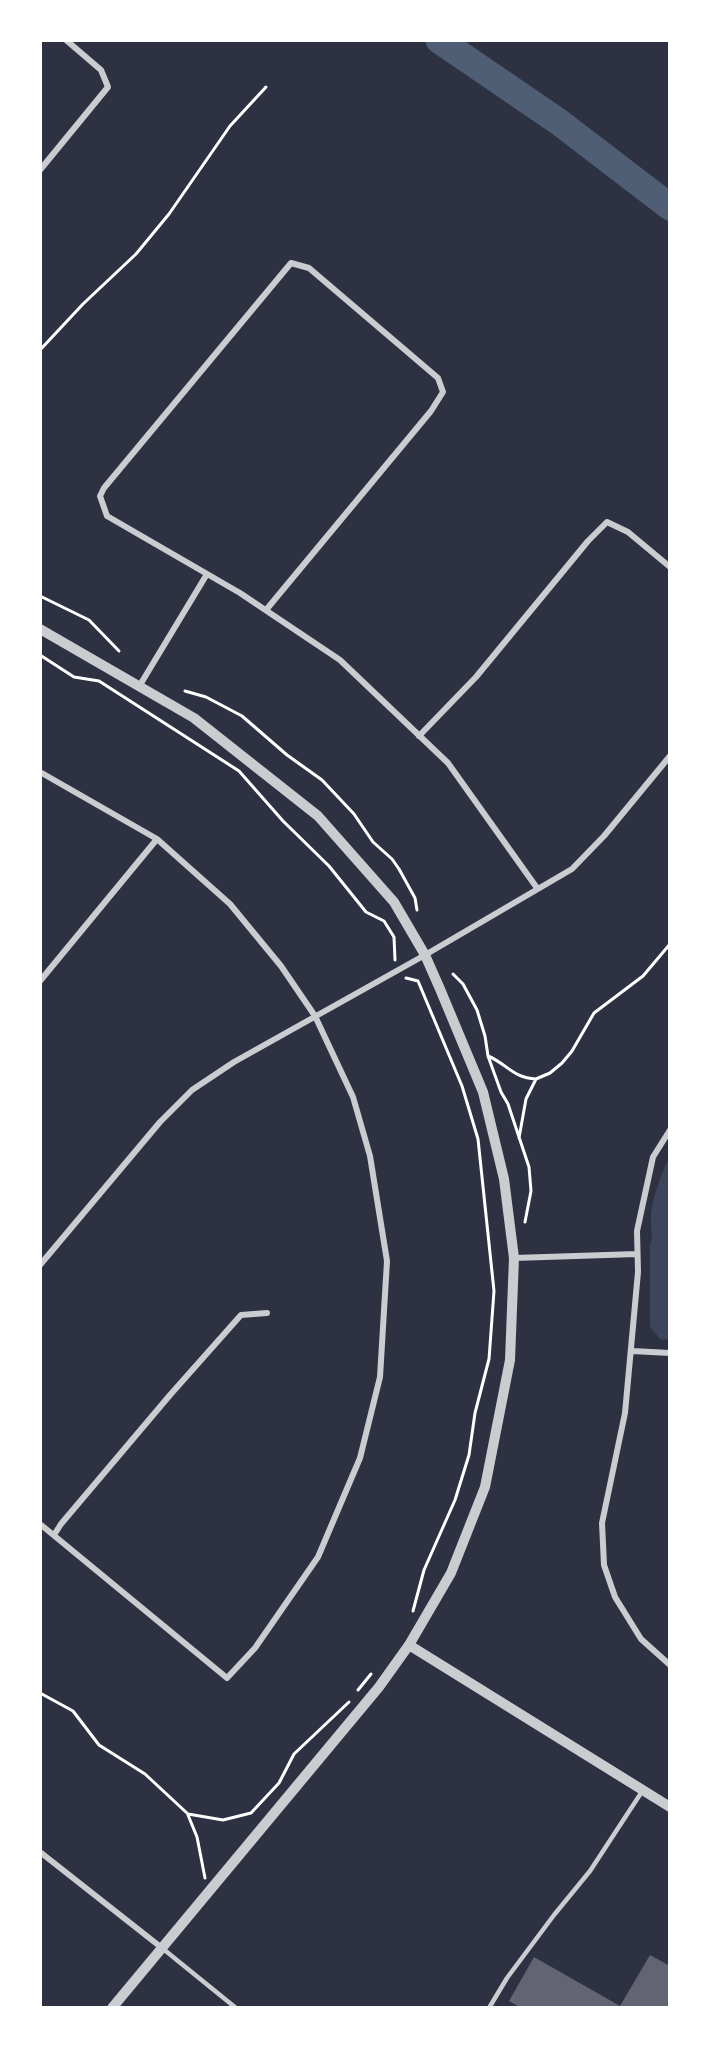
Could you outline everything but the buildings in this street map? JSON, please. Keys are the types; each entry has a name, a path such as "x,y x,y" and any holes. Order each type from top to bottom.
{"street":[{"path":"40,170 108,87 101,70 66,40"},
{"path":"266,610 431,411 443,392 438,378 309,268 291,263 104,488 100,496 107,516 266,610 340,660 448,763 537,888"},
{"path":"419,736 476,676 607,522 628,532 669,567"},
{"path":"140,686 207,574"},
{"path":"40,629 194,718 318,816 394,902 424,955 483,1092 504,1179 514,1258 510,1360 485,1487 451,1573 409,1645 380,1687 112,2007"},
{"path":"40,1264 160,1122 192,1090 234,1062 572,869 604,836 669,756"},
{"path":"40,772 157,838 230,904 281,966 315,1017 353,1097 370,1156 387,1262 380,1377 360,1458 318,1557 255,1647 227,1678 40,1524"},
{"path":"40,981 157,838"},
{"path":"669,1130 653,1157 637,1231 638,1272 626,1413 602,1523 604,1565 615,1597 641,1639 669,1665"},
{"path":"514,1258 637,1254"},
{"path":"54,1535 170,1395 241,1315 267,1313"},
{"path":"632,1351 669,1353"},
{"path":"409,1645 669,1807"},
{"path":"40,1852 162,1948"}],"lane":[{"path":"489,2007 507,1978 590,1871 643,1790"},
{"path":"162,1948 236,2007"}],"path":[{"path":"40,350 149,239 230,126 266,87"},
{"path":"40,596 89,620 119,651"},
{"path":"40,656 74,677 99,681 239,771 283,821 329,866 366,912 384,921 394,937 395,972 408,980 418,981 462,1086 478,1139 494,1291 489,1359 475,1413 469,1455 455,1500 424,1570 412,1613"},
{"path":"185,691 206,697 243,716 287,755 322,780 345,803 373,842 392,859 415,898 417,910"},
{"path":"488,1056 525,1079 536,1079 550,1073 572,1051 594,1013 644,976 669,944"},
{"path":"453,974 463,984 477,1010 488,1056 501,1092 508,1104 529,1167 530,1201 525,1222"},
{"path":"519,1140 526,1099 536,1079"},
{"path":"188,1814 223,1820 251,1813 279,1783 294,1754 348,1702 375,1669"},
{"path":"40,1693 73,1711 99,1745 145,1774 188,1814 197,1837 205,1874 206,1894"}],"shaded area":[{"path":"669,1158 670,1339 661,1340 650,1327 651,1214 657,1189"}],"waterway":[{"path":"439,40 559,122 670,207"}]}
